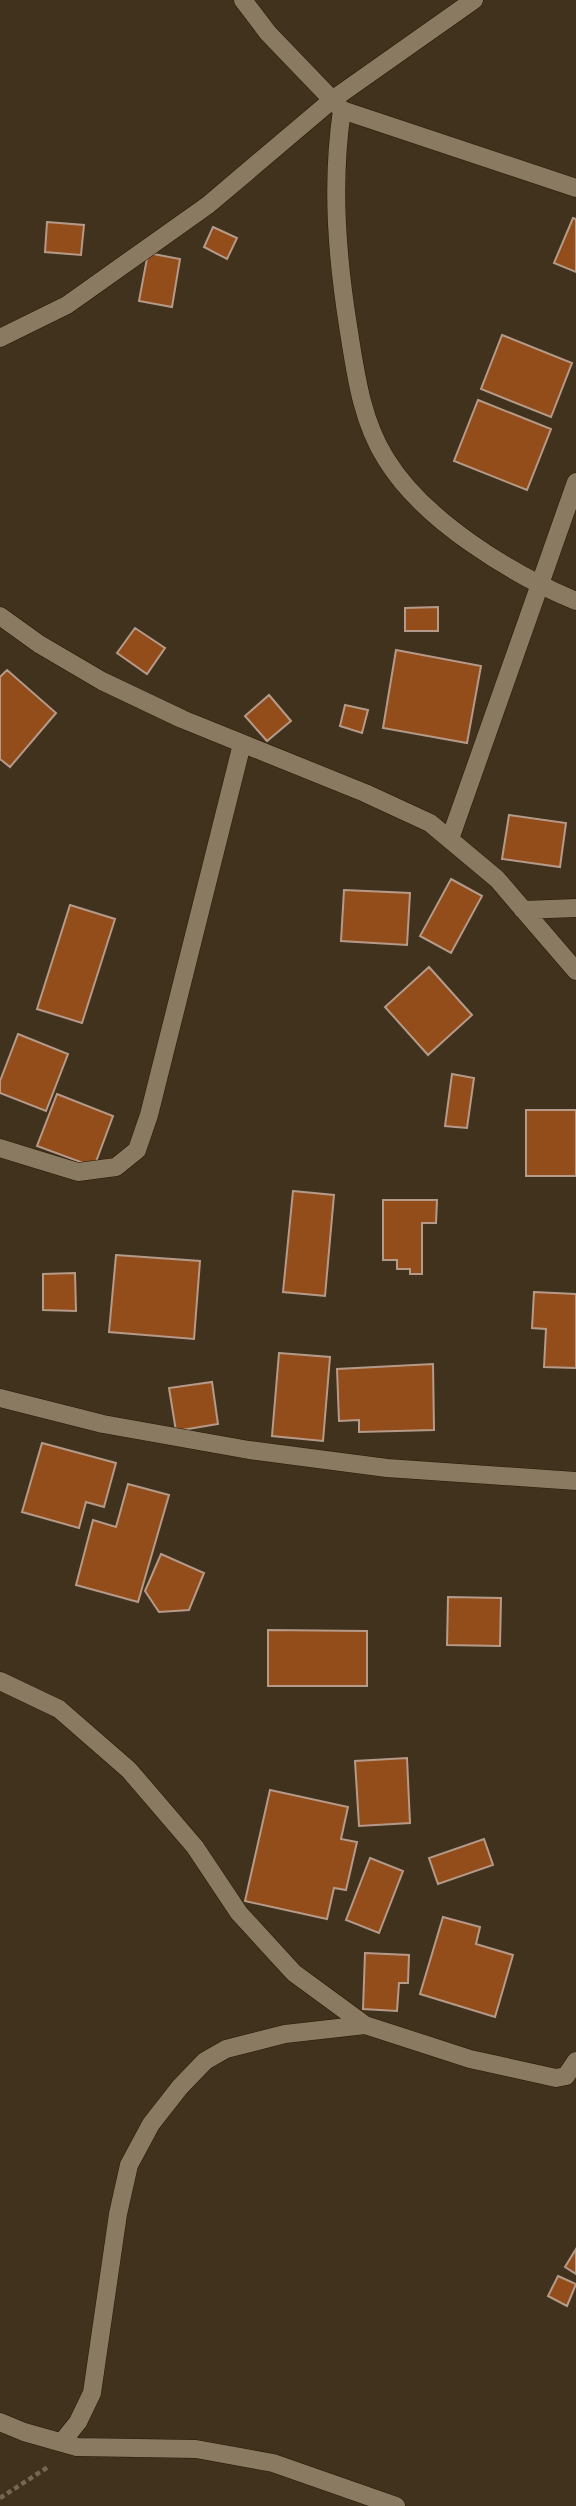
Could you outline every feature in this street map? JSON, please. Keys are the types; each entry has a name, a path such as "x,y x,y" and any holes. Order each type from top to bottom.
{"street":[{"path":"243,0 268,33 337,105 576,188"},
{"path":"0,338 67,305 208,205 474,0"},
{"path":"337,105 335,191 339,270 365,417 386,460 415,497 453,529 538,585 576,601"},
{"path":"450,839 576,482"},
{"path":"0,617 39,644 102,681 182,719 376,798 430,823 498,879 576,971"},
{"path":"0,1148 78,1172 116,1167 137,1150 159,1074 242,744"},
{"path":"523,910 576,908"},
{"path":"0,1398 103,1424 248,1450 387,1468 576,1481"},
{"path":"0,1681 59,1709 129,1770 195,1847 239,1913 294,1973 365,2025 470,2059 556,2078 566,2076 572,2071 576,2061"},
{"path":"70,2445 92,2393 118,2214 129,2165 151,2124 205,2061 226,2049 285,2034 365,2025"},
{"path":"0,2422 70,2445 196,2449 260,2460 396,2506"}],"path":[{"path":"0,2498 11,2493 70,2445"}],"building":[{"path":"573,218 576,219 576,272 554,263"},
{"path":"47,222 84,225 81,255 45,252"},
{"path":"213,227 237,238 227,259 204,247"},
{"path":"148,253 180,259 172,307 139,301"},
{"path":"502,335 572,363 551,417 481,389"},
{"path":"478,400 551,429 527,490 454,461"},
{"path":"438,607 438,631 405,631 405,608"},
{"path":"135,628 165,648 147,674 117,653"},
{"path":"396,650 481,666 467,743 383,728"},
{"path":"7,670 56,713 10,767 0,759 0,677"},
{"path":"269,695 291,721 267,741 245,716"},
{"path":"345,705 368,710 362,733 340,726"},
{"path":"509,815 566,823 560,867 502,859"},
{"path":"451,879 482,896 451,953 420,936"},
{"path":"344,890 410,893 407,945 341,941"},
{"path":"70,905 115,919 82,1023 37,1009"},
{"path":"429,967 472,1015 428,1055 385,1007"},
{"path":"18,1034 68,1054 46,1111 0,1093 0,1081"},
{"path":"452,1074 474,1078 467,1128 445,1126"},
{"path":"57,1094 113,1116 94,1167 37,1146"},
{"path":"526,1110 576,1110 576,1176 526,1176"},
{"path":"293,1191 334,1195 325,1296 283,1292"},
{"path":"383,1200 437,1200 436,1223 422,1223 422,1274 410,1274 410,1269 397,1269 397,1260 383,1260"},
{"path":"116,1255 200,1261 194,1339 109,1332"},
{"path":"75,1273 76,1311 43,1310 43,1274"},
{"path":"534,1292 576,1294 576,1368 544,1367 546,1329 532,1328"},
{"path":"279,1353 330,1357 323,1441 272,1436"},
{"path":"433,1364 434,1430 359,1432 359,1420 339,1421 337,1369"},
{"path":"212,1382 218,1424 176,1431 169,1388"},
{"path":"42,1443 116,1463 104,1507 86,1502 79,1528 22,1512"},
{"path":"128,1484 169,1495 138,1602 76,1585 93,1520 116,1527"},
{"path":"161,1554 204,1573 189,1610 159,1612 145,1591"},
{"path":"448,1597 501,1598 500,1646 447,1645"},
{"path":"268,1630 367,1631 367,1686 268,1686"},
{"path":"407,1758 410,1823 359,1826 355,1761"},
{"path":"270,1790 348,1807 341,1839 357,1842 346,1890 334,1888 327,1919 245,1901"},
{"path":"484,1839 493,1865 438,1884 429,1858"},
{"path":"370,1858 403,1871 379,1933 346,1920"},
{"path":"443,1917 480,1927 476,1944 513,1955 495,2017 420,1994"},
{"path":"365,1953 409,1955 408,1983 399,1983 397,2011 363,2009"},
{"path":"576,2249 576,2274 565,2267"},
{"path":"558,2276 576,2284 567,2306 548,2296"}]}
